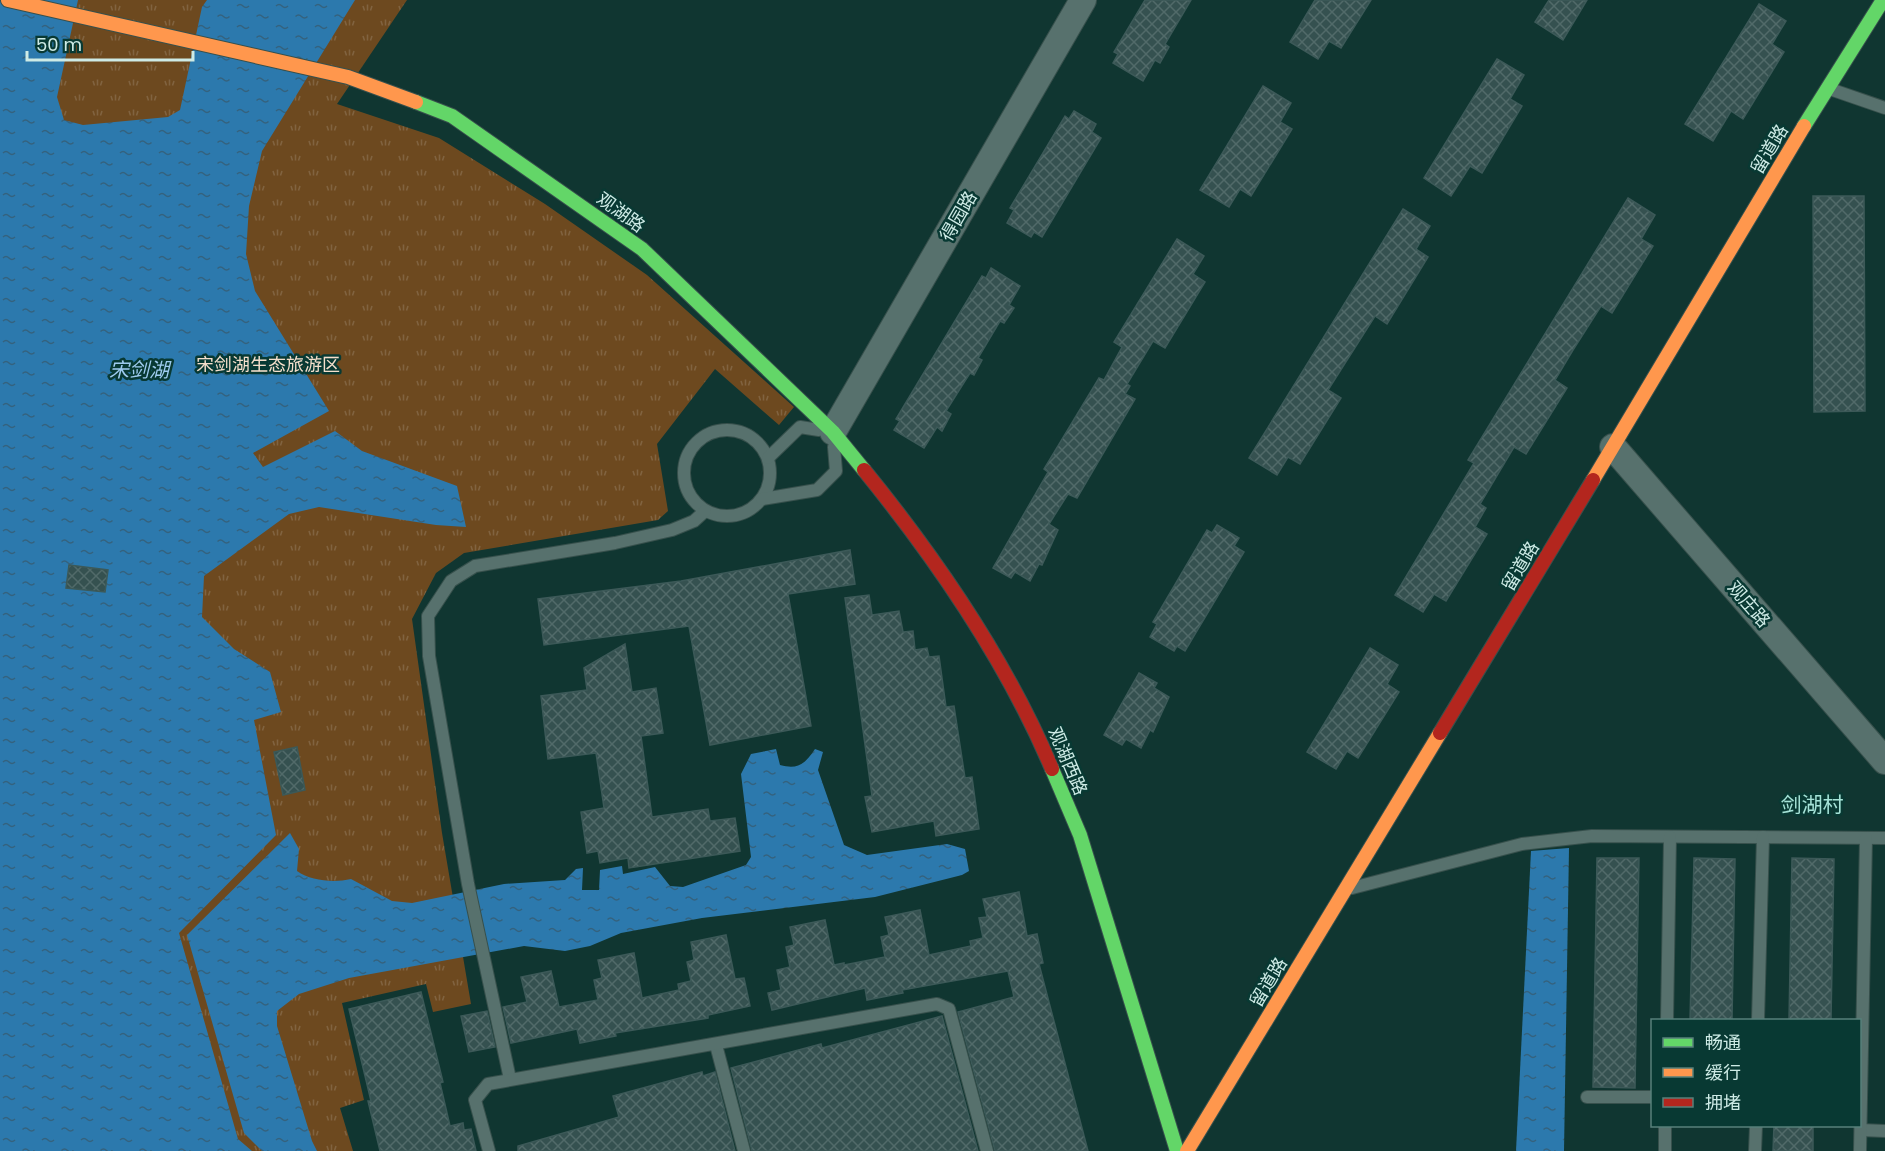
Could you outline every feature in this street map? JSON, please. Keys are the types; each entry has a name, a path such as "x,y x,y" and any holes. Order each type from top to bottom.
{"street":[{"name":"观湖路","path":"8,0 348,77 452,116 642,249 833,432"},
{"name":"得园路","path":"833,432 1083,0"},
{"name":"留道路","path":"1187,1151 1613,447 1826,88 1883,0"},
{"name":"观湖西路","path":"833,432 897,511 969,613 1032,722 1080,835 1177,1151"},
{"name":"观庄路","path":"1613,447 1885,761"}],"lane":[{"path":"1826,88 1885,108"},
{"path":"762,499 817,490 836,471 833,432 800,427 768,458"},
{"path":"723,430 737,431 750,436 761,446 768,458 771,472 762,499 752,509 738,516 724,517 705,511 688,494 684,480 684,466 689,452 709,433 723,430"},
{"path":"510,1079 468,884 429,656 428,616 451,582 475,566 615,543 672,530 694,521 705,511"},
{"path":"1346,889 1522,844 1592,836 1885,838"},
{"path":"1667,1019 1670,837"},
{"path":"1758,1019 1763,837"},
{"path":"1860,1151 1866,838"},
{"path":"489,1151 475,1100 488,1084 937,1004 949,1009 987,1151"},
{"path":"716,1045 744,1151"},
{"path":"1587,1097 1651,1097"},
{"path":"1665,1127 1665,1151"},
{"path":"1755,1151 1756,1127"},
{"path":"1861,1131 1885,1131"}],"green space":[{"name":"宋剑湖生态旅游区","path":"0,0 407,0 337,104 439,138 545,204 647,275 794,407 779,425 715,369 657,444 668,511 658,520 464,553 436,573 412,619 442,833 471,1004 433,1012 426,984 342,1003 364,1100 340,1108 353,1151 0,1151"}],"water":[{"name":"宋剑湖","path":"0,0 78,0 57,97 64,120 83,125 168,117 180,110 202,7 207,0 355,0 262,151 249,206 246,254 255,291 329,411 253,453 263,467 335,431 362,451 457,486 466,527 436,525 319,507 289,514 204,576 202,617 234,649 270,672 281,712 254,720 276,835 179,933 238,1139 252,1151 0,1151"},
{"path":"776,749 780,765 792,767 808,759 815,749 823,752 818,770 844,845 867,855 947,844 965,849 969,871 962,875 875,897 702,918 621,933 590,946 565,951 524,946 349,978 299,994 277,1011 277,1026 317,1151 262,1151 244,1133 187,935 290,833 299,849 297,871 323,880 351,879 392,901 412,903 504,884 565,880 576,869 583,868 582,890 599,890 600,870 622,866 623,874 655,867 670,886 683,887 746,865 751,857 741,774 751,754"},
{"path":"1569,848 1564,1151 1516,1151 1531,851"}],"building":[{"path":"1145,0 1191,0 1165,44 1169,47 1160,63 1155,60 1143,81 1113,63 1118,54 1114,52"},
{"path":"1315,0 1371,0 1341,48 1329,41 1318,59 1290,42"},
{"path":"1549,0 1587,0 1563,40 1535,22"},
{"path":"1759,4 1786,21 1772,44 1784,52 1743,119 1731,111 1713,141 1685,124"},
{"path":"1497,59 1524,75 1510,99 1522,106 1482,173 1470,166 1451,196 1424,178"},
{"path":"1263,86 1291,103 1280,122 1292,129 1251,196 1240,189 1229,207 1200,190"},
{"path":"1074,111 1096,124 1092,132 1101,138 1042,237 1034,232 1031,237 1007,223 1014,210 1010,208 1065,116 1069,119"},
{"path":"1813,196 1864,196 1865,411 1814,412"},
{"path":"1628,198 1655,215 1641,239 1653,246 1612,313 1601,306 1573,350 1555,380 1567,388 1526,454 1514,447 1480,504 1486,508 1475,527 1487,534 1446,601 1434,594 1423,612 1395,595 1474,463 1468,460"},
{"path":"1403,209 1430,226 1416,249 1428,257 1387,324 1375,316 1328,390 1341,398 1300,464 1288,457 1277,475 1249,458"},
{"path":"1177,239 1204,256 1193,274 1205,282 1165,348 1153,341 1127,384 1130,386 1125,394 1135,399 1077,498 1068,494 1049,524 1058,530 1042,565 1039,564 1030,581 1015,572 1011,578 993,568 1048,472 1044,469 1099,378 1104,380 1122,347 1114,342"},
{"path":"991,268 1020,286 1009,305 1014,308 1004,323 1000,321 978,358 982,360 974,375 970,373 946,411 951,414 942,431 937,427 924,448 894,430 900,421 896,419 982,276 986,278"},
{"path":"1217,525 1239,538 1234,546 1244,552 1185,651 1177,646 1174,651 1150,637 1157,624 1153,622 1207,530 1212,533"},
{"path":"850,550 855,584 788,594 811,726 710,745 689,626 544,645 538,599 681,581"},
{"path":"69,565 108,570 105,592 66,588"},
{"path":"869,595 872,615 899,611 903,632 913,631 915,650 927,648 929,657 939,656 946,707 954,706 965,778 972,777 979,829 936,836 934,821 872,832 865,797 872,796 845,598"},
{"path":"625,644 632,692 656,688 663,733 641,736 652,817 708,809 710,821 735,818 740,851 629,868 628,858 600,863 598,851 587,853 581,812 604,808 596,753 548,759 541,696 587,690 584,668"},
{"path":"1370,648 1398,665 1387,684 1399,692 1358,758 1347,751 1336,769 1307,752"},
{"path":"1139,673 1157,683 1154,688 1169,697 1153,732 1150,730 1141,748 1126,739 1122,745 1104,735"},
{"path":"297,747 305,790 283,795 274,752"},
{"path":"1597,858 1639,858 1635,1088 1593,1087"},
{"path":"1694,858 1735,859 1732,1019 1690,1019"},
{"path":"1792,858 1834,859 1831,1019 1789,1019"},
{"path":"1019,892 1027,936 1037,934 1043,963 1039,964 1088,1151 995,1151 958,1012 1014,997 1008,971 902,990 903,993 867,1000 865,988 772,1010 768,993 781,990 777,970 790,967 786,947 794,945 790,927 825,920 834,965 844,963 844,965 885,957 881,937 889,935 885,917 920,910 929,955 971,946 970,941 983,938 979,918 987,917 983,899"},
{"path":"726,935 735,979 744,978 750,1006 708,1015 708,1018 615,1033 616,1036 580,1043 577,1029 511,1043 503,1007 527,1002 521,977 551,971 559,1007 598,1000 594,980 602,978 598,960 634,953 642,998 679,990 678,984 691,981 687,962 694,960 691,942"},
{"path":"421,992 443,1082 440,1083 450,1126 463,1123 464,1130 471,1129 476,1151 380,1151 368,1101 371,1101 349,1009"},
{"path":"487,1011 495,1047 469,1052 461,1016"},
{"path":"942,1016 978,1151 752,1151 731,1068 821,1044 822,1048"},
{"path":"702,1072 703,1076 715,1072 735,1151 518,1151 518,1146 619,1117 613,1096"},
{"path":"1774,1127 1813,1127 1813,1151 1773,1151"}],"traffic: fast":[{"path":"1804,126 1883,0"},
{"path":"416,102 452,116 642,249 833,432 864,470"},
{"path":"1052,769 1080,835 1177,1151"}],"traffic: slow":[{"path":"8,0 348,77 416,102"},
{"path":"1593,480 1804,126"},
{"path":"1187,1151 1440,733"}],"traffic: jam":[{"path":"864,470 944,576 992,650 1014,689 1052,769"},
{"path":"1440,733 1593,480"}],"district":[{"name":"剑湖村","path":"1812,804"}]}
